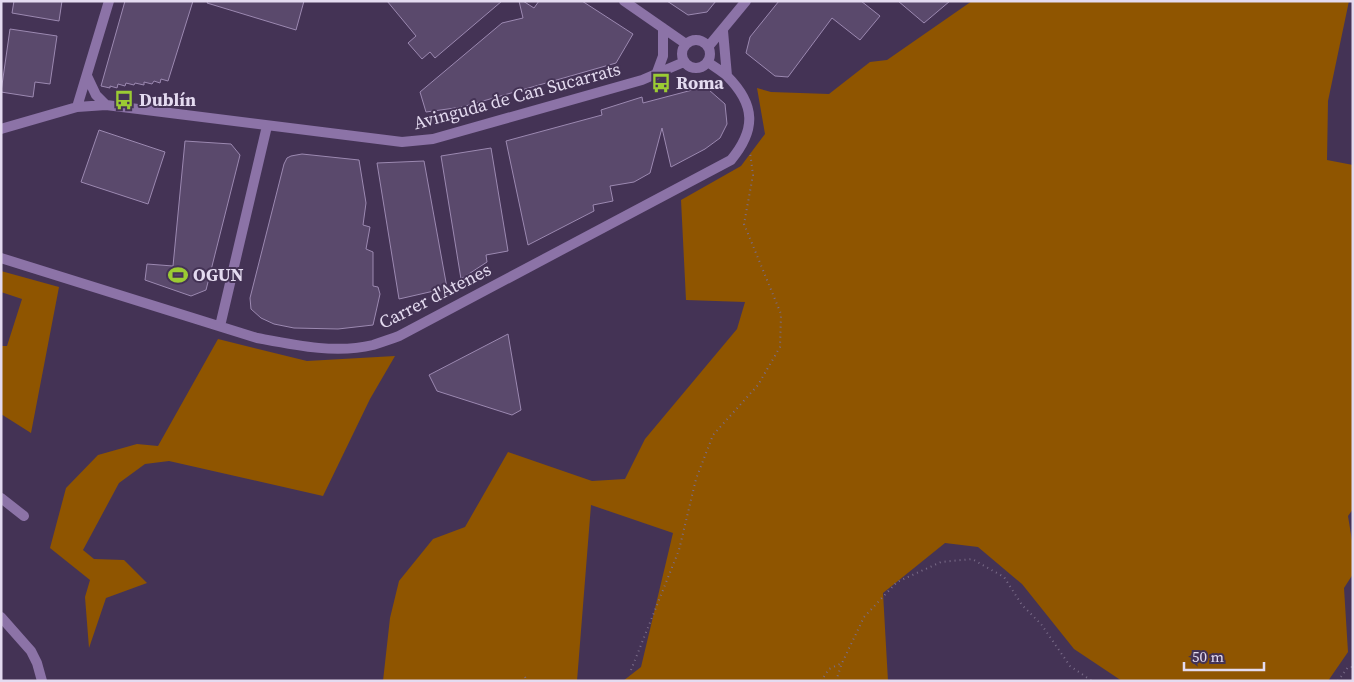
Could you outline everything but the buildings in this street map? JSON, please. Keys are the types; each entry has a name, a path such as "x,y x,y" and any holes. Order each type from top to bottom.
{"street":[{"path":"76,107 109,1"},
{"path":"624,1 686,44"},
{"path":"708,47 746,1"},
{"path":"656,75 663,56 663,28"},
{"path":"723,31 727,76"},
{"path":"698,40 703,41 708,47 710,53 708,62 701,68 696,69 687,66 682,53 686,44 698,40"},
{"name":"Avinguda de Can Sucarrats","path":"1,129 76,107 106,105 402,142 433,138 656,75 684,62"},
{"name":"Carrer d'Atenes","path":"1,258 256,338 330,349 372,345 400,336 731,160 741,148 750,127 747,104 727,76 708,62"},
{"path":"86,76 96,95 106,105"},
{"path":"220,326 267,126"},
{"path":"1,498 24,516"},
{"path":"1,617 31,651 37,663 42,681"}],"path":[{"path":"631,670 679,550 696,479 713,435 758,385 780,347 781,314 744,224 753,175 750,152 741,148"},
{"path":"836,681 842,663 864,617 897,582 941,562 972,559 1004,577 1022,605 1042,624 1070,666 1092,681"},
{"path":"821,681 829,670 842,663"},
{"path":"1338,681 1348,667 1353,667"},
{"path":"525,677 527,681"}],"shaded area":[{"path":"972,1 1349,1 1328,101 1327,160 1353,165 1353,509 1348,516 1353,547 1353,574 1344,588 1348,652 1328,681 1122,681 1074,649 1022,584 978,547 945,543 883,593 888,681 623,681 641,667 673,533 591,505 577,681 383,681 390,618 399,581 433,539 465,527 508,452 592,481 625,479 645,439 737,329 745,302 686,300 681,200 741,166 765,134 757,88 771,92 829,94 870,62 887,60"},
{"path":"1,271 59,287 31,433 1,414 1,346 7,346 22,299 1,292"},
{"path":"218,339 307,361 395,356 370,399 323,496 169,461 145,464 119,483 83,550 94,559 124,560 147,583 106,598 89,648 85,597 90,580 50,548 66,488 98,455 137,444 158,446"}],"place":[{"name":"Roma","path":"661,83"},
{"name":"Dublín","path":"124,100"},
{"name":"OGUN","path":"178,275"}]}
